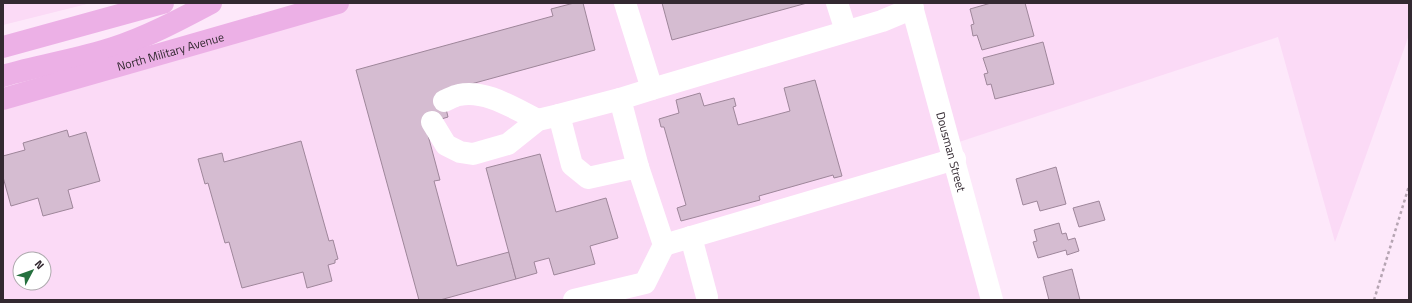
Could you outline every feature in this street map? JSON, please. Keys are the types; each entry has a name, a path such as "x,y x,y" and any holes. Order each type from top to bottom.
{"main road":[{"path":"3,47 163,3"},
{"path":"3,76 119,47 161,29 211,3"},
{"name":"North Military Avenue","path":"3,99 338,3"}],"street":[{"path":"625,3 652,88"},
{"path":"837,3 846,31"},
{"path":"432,122 446,145 460,152 473,154 508,144 538,120 620,99 652,88 882,21 912,6"},
{"name":"Dousman Street","path":"912,6 955,159 992,300"},
{"path":"444,101 459,95 477,94 504,102 538,120"},
{"path":"620,99 638,167 664,246"},
{"path":"559,115 572,166 588,178 638,167"},
{"path":"574,300 645,283 664,246 955,159"},
{"path":"691,237 707,297"}],"path":[{"path":"1374,300 1409,186"}],"shaded area":[{"path":"3,3 91,3 3,25"},
{"path":"338,3 1409,3 1409,35 1335,242 1278,37 950,145 992,300 3,300 3,99"}],"building":[{"path":"574,3 583,3 595,50 442,92 448,117 425,124 440,180 434,181 457,266 509,252 516,279 440,300 419,300 356,70 553,16 551,9"},
{"path":"662,3 807,3 672,40"},
{"path":"991,3 1025,3 1034,36 982,50 977,35 973,36 971,25 974,24 970,9"},
{"path":"1043,42 1054,84 995,99 991,84 987,85 984,74 988,73 983,58"},
{"path":"815,80 842,176 834,178 833,175 759,196 760,200 681,221 677,208 686,205 664,127 661,127 659,119 679,113 676,100 700,93 704,106 734,98 736,106 733,107 738,125 790,111 784,88"},
{"path":"67,130 69,137 86,132 100,181 68,190 73,208 43,216 38,198 11,206 3,177 3,156 25,150 23,143"},
{"path":"301,141 329,241 333,240 338,259 335,260 335,263 328,265 332,281 307,288 303,272 242,288 229,242 225,243 208,183 205,184 198,159 222,153 224,162"},
{"path":"540,154 556,212 606,198 618,238 590,246 595,264 554,275 549,258 534,262 537,273 516,279 486,168"},
{"path":"1056,167 1066,204 1040,211 1037,201 1023,205 1016,179"},
{"path":"1099,201 1105,220 1079,227 1073,208"},
{"path":"1059,223 1062,234 1066,233 1068,240 1075,238 1079,251 1067,255 1066,250 1038,258 1033,242 1037,241 1034,230"},
{"path":"1072,269 1080,300 1049,300 1043,277"}]}
